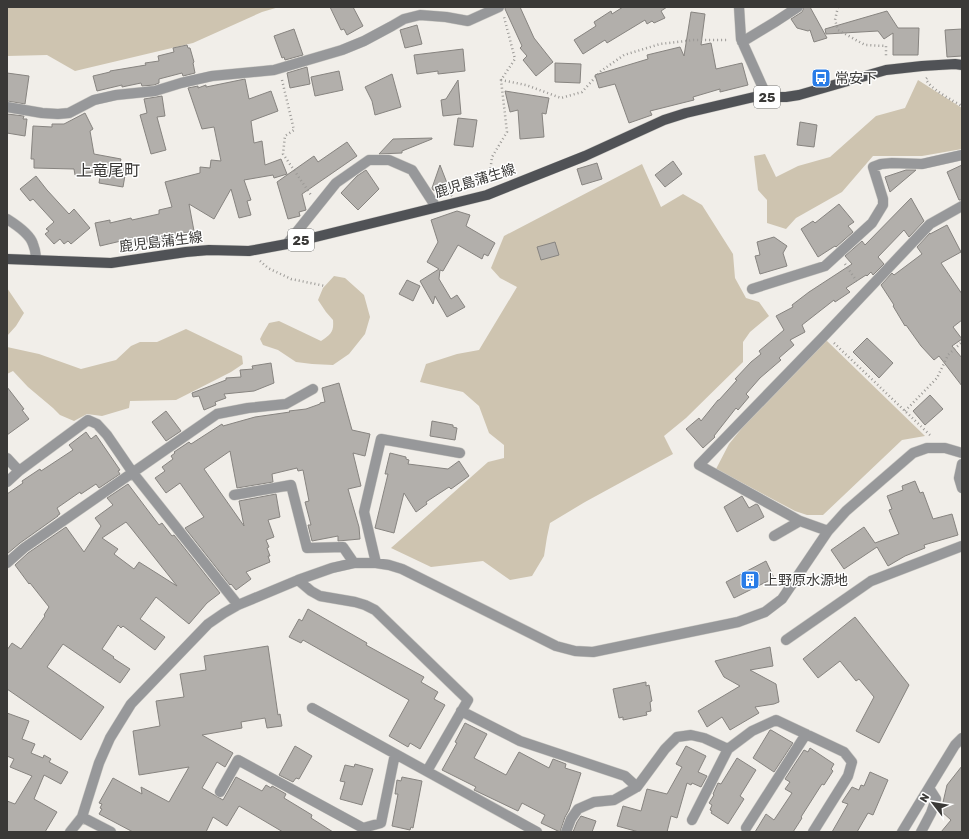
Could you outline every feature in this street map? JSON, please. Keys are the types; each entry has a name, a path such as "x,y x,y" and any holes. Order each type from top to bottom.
{"main road":[{"name":"鹿児島蒲生線","path":"7,259 111,263 186,252 209,250 249,251 287,244 487,195 585,156 664,120 686,113 754,97 799,95 886,70 922,66 962,65"}],"street":[{"path":"739,7 741,41 767,97"},
{"path":"741,41 798,7"},
{"path":"7,107 42,113 69,113 94,100 116,95 155,92 180,83 212,76 279,69 342,50 357,44 404,19 420,15 446,17 468,21 501,11"},
{"path":"752,289 824,266 872,222 878,215 883,205 883,199 873,167 881,164 892,163 922,164 962,155"},
{"path":"287,244 336,183 369,160 389,160 412,170 436,207"},
{"path":"828,531 800,521 699,465 930,224 962,206"},
{"path":"7,219 28,235 36,252 36,260"},
{"path":"7,563 24,548 217,414 248,408 286,404 313,389"},
{"path":"7,482 19,471 88,420 97,424 107,435 133,473 238,605"},
{"path":"376,563 364,512 381,440 460,453"},
{"path":"70,832 82,817 110,738 131,704 208,624 238,605 298,580 332,568 354,563 376,563 402,569 556,646 575,651 593,652 738,622 765,612 782,599 828,531 846,511 912,453 927,448 944,448 962,453"},
{"path":"7,458 19,471"},
{"path":"962,464 959,478 962,488"},
{"path":"234,495 291,485 307,548 343,547 354,563"},
{"path":"774,536 800,521"},
{"path":"786,640 871,581 962,546"},
{"path":"298,580 311,591 320,596 356,602 375,610 468,700 427,771"},
{"path":"312,708 537,832"},
{"path":"461,712 520,740 625,776 637,787"},
{"path":"692,820 728,749 752,732 776,720 844,752 852,762 848,776 813,832"},
{"path":"746,828 806,734"},
{"path":"566,832 571,819 578,809 594,802 614,800 637,787 665,749 677,737 691,735 704,738 728,749"},
{"path":"902,832 955,745 962,738"},
{"path":"220,792 238,760 363,828 381,823 395,754"},
{"path":"921,832 931,813 936,799 929,788"},
{"path":"82,817 111,832"}],"path":[{"path":"838,7 835,20 838,30 865,45 886,46 886,70"},
{"path":"487,195 492,157 506,132 501,80 515,59 501,11"},
{"path":"501,80 526,84 560,98 582,92 601,71 624,55 667,43 694,40 741,41"},
{"path":"279,69 294,130 285,136 283,154 318,205"},
{"path":"930,76 926,79 927,83 947,98 962,106"},
{"path":"249,251 268,268 291,279 325,286"},
{"path":"837,254 865,292"},
{"path":"825,335 931,436"},
{"path":"905,411 937,378 948,355 962,342"}],"shaded area":[{"path":"7,7 279,7 262,12 193,43 75,71 47,55 7,56"},
{"path":"918,80 962,108 962,149 922,156 873,156 842,192 796,218 786,229 767,223 767,200 758,190 754,156 765,154 776,177 798,166 830,157 876,116 905,108"},
{"path":"642,164 661,207 683,194 702,205 733,254 735,278 746,298 759,302 769,316 750,332 743,342 743,362 686,418 664,436 673,454 550,523 544,556 532,576 510,580 483,561 431,567 391,548 488,462 504,458 504,445 489,433 479,406 463,392 420,382 426,364 457,354 479,350 517,287 500,278 491,268 504,236"},
{"path":"334,276 345,278 364,295 370,317 365,334 349,354 333,365 312,364 296,362 278,350 263,345 260,339 269,323 279,321 321,341 329,334 333,327 333,320 318,300 323,288"},
{"path":"7,288 24,313 16,326 7,336"},
{"path":"186,329 242,356 243,364 231,372 176,400 130,401 129,408 102,416 87,414 74,421 60,415 28,387 13,371 7,374 7,347 39,354 81,369 116,360 131,346 140,342 157,342"},
{"path":"826,340 925,436 902,440 823,515 807,515 795,511 716,469 729,444 764,401"}],"building":[{"path":"330,7 353,7 363,26 347,35 344,29 341,30"},
{"path":"505,7 520,7 534,38 553,62 536,76 523,60 527,56 520,48 522,46"},
{"path":"623,7 667,7 661,11 665,18 654,23 652,21 647,24 645,20 607,43 605,40 583,54 574,40 596,26 594,22 611,11 612,14"},
{"path":"804,7 810,7 827,38 814,42 810,30 808,31 797,28 791,19 802,12"},
{"path":"887,11 898,28 919,28 918,55 893,55 893,33 884,39 878,31 826,34 825,29"},
{"path":"691,12 705,14 701,45 711,43 716,69 742,63 748,85 720,92 720,89 693,97 694,100 650,111 652,115 629,123 615,84 599,88 595,75 648,59 647,55 680,47 684,56"},
{"path":"417,25 422,44 405,48 400,30"},
{"path":"294,29 303,55 285,60 284,57 282,58 274,36"},
{"path":"962,29 962,56 947,57 945,30"},
{"path":"187,45 188,48 190,48 194,62 195,73 183,76 182,73 159,79 159,83 154,85 142,86 141,83 122,87 122,85 97,91 93,76 159,61 158,56 174,52 173,48"},
{"path":"463,49 465,71 438,74 438,71 417,74 414,55"},
{"path":"555,63 581,64 580,83 555,82"},
{"path":"307,67 310,84 290,88 287,73"},
{"path":"339,71 343,90 315,96 311,77"},
{"path":"7,73 29,76 25,104 7,101"},
{"path":"392,74 401,107 375,115 372,101 365,87"},
{"path":"245,79 249,99 271,91 278,111 251,121 254,143 262,141 265,165 281,159 287,174 274,178 273,175 244,180 251,200 247,201 251,215 239,218 231,189 214,219 189,204 194,231 184,233 186,238 169,242 168,237 147,242 147,239 122,244 121,241 100,246 95,223 110,220 110,223 131,218 132,220 159,214 159,210 172,207 165,182 200,173 200,167 210,168 211,160 221,161 214,127 202,129 188,88 198,86 198,88 206,85 206,87"},
{"path":"458,80 461,114 443,116 441,100 446,99"},
{"path":"505,91 549,98 546,114 542,113 544,137 520,139 518,110 510,112"},
{"path":"162,96 165,116 157,117 166,150 151,154 140,115 147,113 144,99"},
{"path":"85,113 93,129 90,131 94,154 121,159 120,163 127,164 123,187 99,183 101,171 75,175 74,169 34,168 34,159 31,159 33,126 52,127 52,124 64,124"},
{"path":"7,114 24,116 23,119 27,119 25,136 7,133"},
{"path":"458,118 477,120 473,147 454,145"},
{"path":"800,122 817,125 814,147 797,145"},
{"path":"432,138 402,151 402,153 379,154 393,139"},
{"path":"347,142 357,156 302,194 306,210 299,212 300,216 288,219 277,182 314,156 318,162"},
{"path":"673,161 682,174 665,187 655,175"},
{"path":"597,163 602,179 582,185 577,169"},
{"path":"440,165 452,196 433,190 432,188"},
{"path":"962,165 962,200 959,200 947,172"},
{"path":"366,170 379,189 358,210 341,193 357,176"},
{"path":"906,170 916,170 890,192 885,177"},
{"path":"36,176 69,214 74,209 90,228 71,244 68,241 64,244 60,239 54,244 45,234 49,231 46,229 54,222 33,199 30,201 20,189"},
{"path":"911,198 924,221 909,237 904,230 878,257 884,264 873,275 871,272 867,276 866,275 846,288 850,292 835,302 834,300 802,325 805,332 790,340 794,345 779,358 781,360 760,378 746,394 749,397 738,410 736,408 714,436 715,437 703,448 686,429 699,418 701,421 737,380 735,379 761,354 759,351 784,330 776,316 793,307 792,305 809,292 852,264 845,256 862,241 865,245"},
{"path":"839,204 854,222 848,226 853,232 836,247 835,246 818,257 801,229 813,221 815,223"},
{"path":"457,211 470,215 466,226 495,243 488,256 484,254 482,259 458,245 443,271 440,270 439,279 451,299 457,295 465,307 447,317 435,296 433,304 420,281 439,269 427,262 438,242 431,220"},
{"path":"947,225 961,252 941,263 962,294 962,320 953,327 962,339 952,346 962,358 962,386 939,356 934,360 921,346 906,325 905,326 881,285 892,273 894,275 922,254 917,247 930,233"},
{"path":"774,237 787,246 783,253 787,266 760,274 755,256 760,255 757,242"},
{"path":"555,242 559,255 541,260 537,247"},
{"path":"407,280 420,286 413,301 399,294"},
{"path":"867,338 893,363 879,378 853,352"},
{"path":"271,363 274,383 254,391 224,394 226,398 215,402 216,405 204,410 199,396 193,397 192,393 226,380 226,378 241,377 240,370 253,369 252,366"},
{"path":"339,383 352,430 370,434 365,456 353,453 361,486 348,489 359,527 360,539 338,541 338,536 312,541 308,525 311,525 305,502 309,501 303,470 298,471 297,468 272,474 273,482 237,488 230,451 204,469 244,526 239,501 276,494 280,517 268,520 274,537 266,540 269,547 267,548 270,556 268,556 270,562 246,572 251,579 236,590 231,584 230,585 185,528 204,517 180,483 166,493 155,478 165,471 162,467 173,459 171,456 175,453 174,452 189,442 191,444 222,424 223,426 255,417 306,409 325,402 322,388"},
{"path":"7,387 24,409 22,410 29,419 7,435"},
{"path":"930,395 943,409 925,425 913,411"},
{"path":"166,411 181,431 166,441 152,422"},
{"path":"432,421 453,425 453,427 457,428 455,440 430,436"},
{"path":"86,432 91,439 96,435 120,470 118,471 120,474 99,488 96,484 81,494 80,492 57,508 60,514 58,516 7,554 7,494 23,483 22,481 40,469 41,471 73,450 69,445"},
{"path":"390,453 406,457 406,459 409,460 408,464 448,469 459,461 469,476 451,489 449,487 426,502 427,504 416,512 404,493 394,533 375,528 388,474 385,474"},
{"path":"915,481 920,493 923,492 933,519 952,514 958,535 924,545 925,548 905,556 888,566 877,547 844,569 831,550 864,527 875,543 899,534 889,510 892,509 887,496 903,490 902,486"},
{"path":"128,484 159,525 162,523 172,536 174,535 220,593 207,603 189,624 156,597 140,619 165,637 155,650 123,626 121,628 118,625 102,649 130,669 120,683 63,644 47,667 104,707 81,740 7,689 7,650 12,643 21,649 45,616 44,615 49,607 15,565 28,553 66,527 84,552 101,526 95,518 113,505 107,498","holes":["126,522 177,586 139,562 134,569 114,554 118,549 102,538"]},
{"path":"742,496 749,508 756,504 758,505 764,517 737,532 724,507"},
{"name":"上野原水源地","path":"766,561 774,578 734,598 726,582"},
{"path":"308,609 367,643 366,645 424,677 421,682 438,692 434,699 445,705 420,749 410,743 408,747 389,736 409,700 303,640 301,643 289,637 299,619 302,621"},
{"path":"855,617 909,685 879,743 856,731 874,697 859,679 856,681 840,661 818,678 803,659"},
{"path":"268,646 278,715 280,714 282,726 267,728 265,718 241,722 242,728 202,735 233,753 225,767 217,762 202,788 223,800 236,777 262,791 266,785 271,788 272,786 286,794 284,798 312,815 311,818 333,832 283,832 239,806 227,826 213,817 206,832 133,832 99,814 102,809 100,808 102,804 99,803 113,778 142,794 141,787 169,802 189,767 139,775 133,731 160,726 156,701 184,697 180,674 206,670 204,656"},
{"path":"770,647 773,666 750,670 776,684 779,702 755,707 759,713 730,730 722,717 707,727 698,711 740,686 724,677 715,661"},
{"path":"646,682 646,686 649,685 652,701 650,702 651,711 646,712 647,715 623,720 623,717 619,718 613,689"},
{"path":"7,713 29,721 22,739 35,744 31,753 43,758 44,755 51,759 49,762 68,772 61,784 44,775 34,799 57,812 45,832 7,832 7,801 15,804 32,776 10,767 14,759 7,756"},
{"path":"465,723 487,734 474,758 506,775 519,752 549,768 553,759 566,764 565,768 581,773 560,832 541,823 545,815 522,803 518,811 474,790 476,787 442,770 457,743 455,742"},
{"path":"770,730 793,743 774,772 753,758"},
{"path":"295,746 312,756 299,779 296,778 293,782 279,775"},
{"path":"686,746 706,756 698,772 707,776 701,787 692,783 691,785 687,783 677,818 671,816 667,832 639,832 617,826 623,806 641,811 647,789 667,794 682,767 676,764"},
{"path":"810,748 834,764 831,769 833,771 824,785 822,784 793,832 755,832 766,814 774,820 792,793 785,789 790,782 785,779 804,750 808,752"},
{"path":"737,758 756,770 740,796 744,799 728,824 711,813 712,811 710,810 712,805 709,803 714,795 713,794 718,783 721,784"},
{"path":"355,764 373,769 362,805 340,799 345,782 340,781 345,765 354,767"},
{"path":"962,766 962,832 941,832 951,820 941,811 947,785"},
{"path":"870,772 888,780 873,815 868,813 857,832 832,832 848,804 842,802 852,787 859,790 861,785 864,786"},
{"path":"402,777 422,781 413,828 411,827 410,830 392,826 398,794 395,794 397,780 401,781"},
{"path":"581,816 596,821 592,832 573,832"}],"place":[{"name":"常安下","path":"821,78"},
{"name":"上野原水源地","path":"750,580"}],"district":[{"name":"上竜尾町","path":"108,170"}]}
